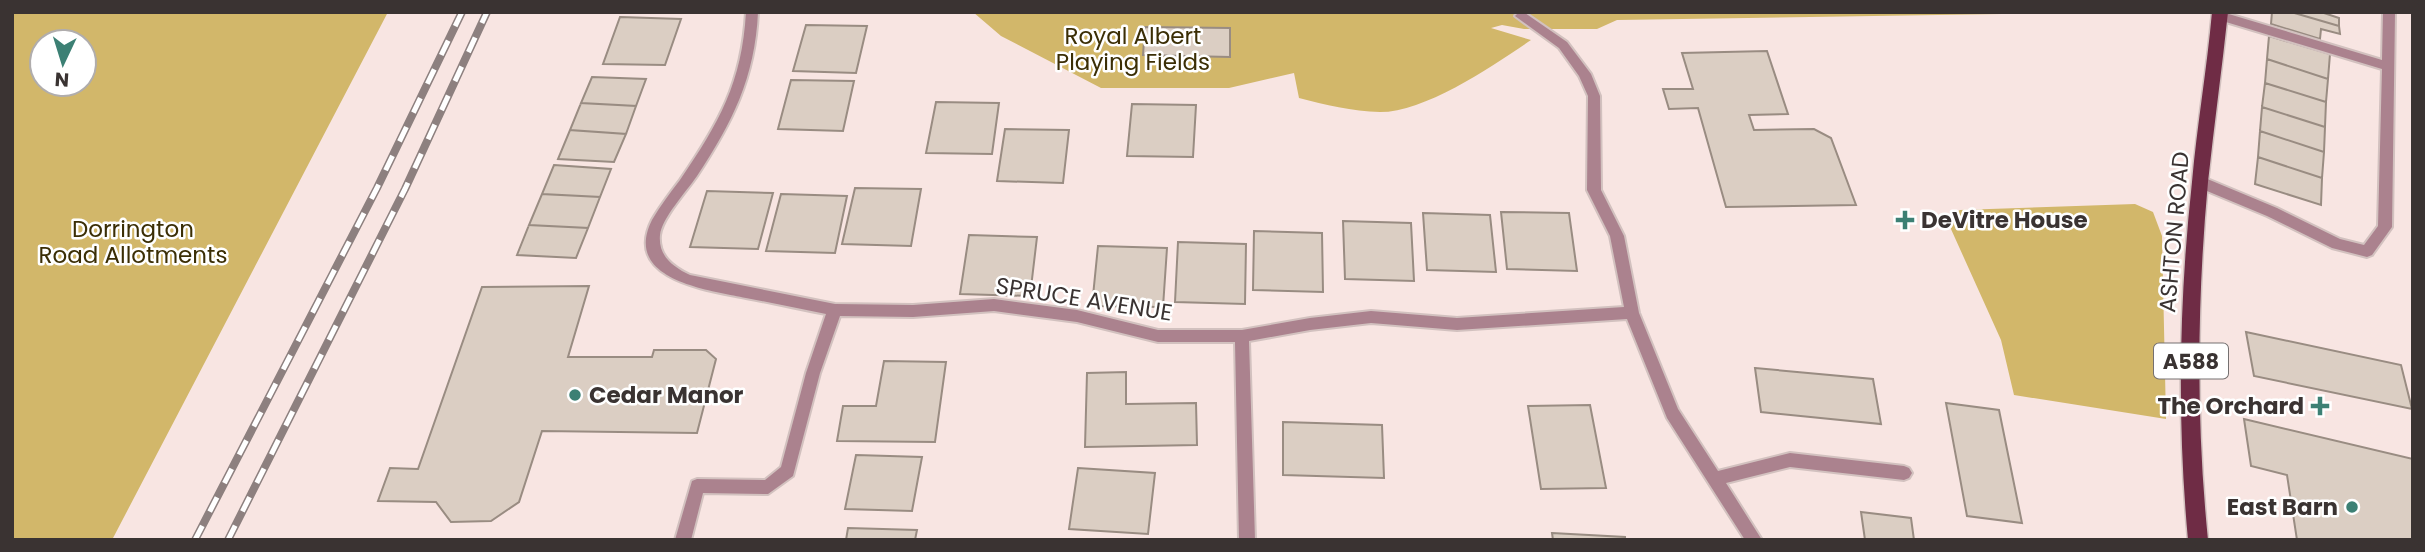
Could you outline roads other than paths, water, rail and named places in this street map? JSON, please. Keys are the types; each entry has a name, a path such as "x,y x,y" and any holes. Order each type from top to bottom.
{"main road":[{"name":"ASHTON ROAD","path":"2198,540 2194,506 2190,330 2200,182 2220,14"}],"street":[{"name":"SPRUCE AVENUE","path":"752,12 747,69 737,97 727,119 652,232 654,255 667,271 688,280 763,293 835,310 913,311 994,306 1077,316 1158,336 1241,336 1371,317 1457,324 1632,313"},
{"path":"2200,182 2272,212 2337,244 2367,251 2385,227 2389,12"},
{"path":"2220,14 2386,66"},
{"path":"1521,16 1563,45 1585,74 1594,96 1594,190 1617,236 1632,313 1672,413 1754,540"},
{"path":"683,540 697,486 737,489 768,487 788,471 813,373 835,310"},
{"path":"1241,336 1247,540"},
{"path":"1714,479 1790,460 1904,473"}],"railway":[{"path":"195,540 377,188 462,12"},
{"path":"228,540 405,189 487,12"}],"place":[{"name":"DeVitre House","path":"1905,220"},
{"name":"Cedar Manor","path":"575,395"},
{"name":"The Orchard","path":"2320,406"},
{"name":"East Barn","path":"2352,507"}],"park label":[{"name":"Royal Albert Playing Fields","path":"1133,49"},
{"name":"Dorrington Road Allotments","path":"133,242"}]}
